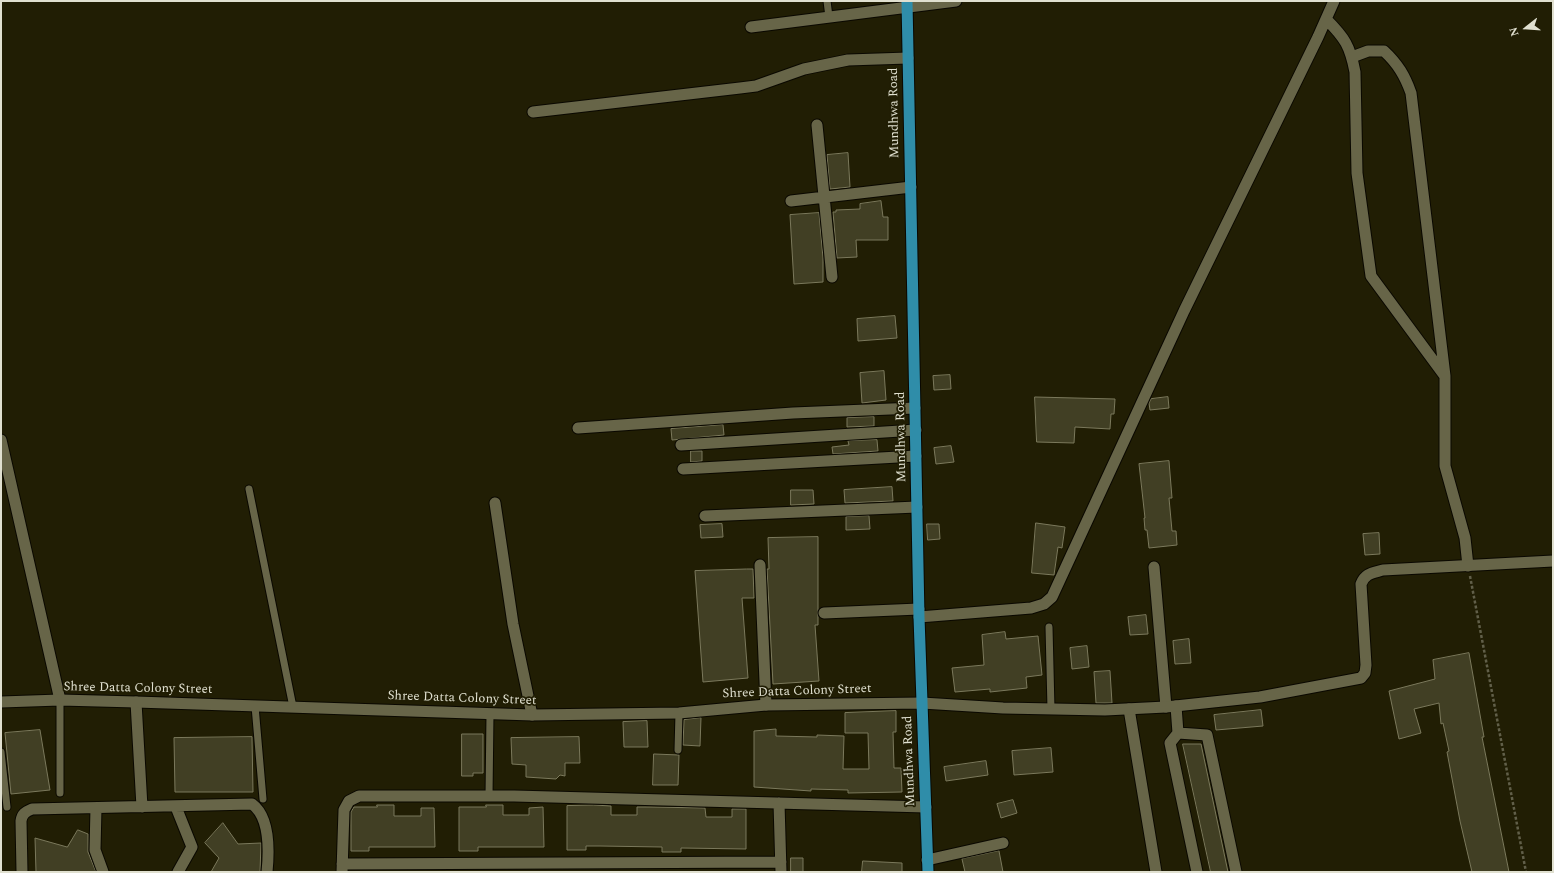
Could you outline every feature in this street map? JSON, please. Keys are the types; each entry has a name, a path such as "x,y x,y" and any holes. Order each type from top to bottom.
{"main road":[{"name":"Mundhwa Road","path":"907,4 919,613 928,872"}],"street":[{"path":"751,27 829,17 907,4 956,1"},
{"path":"824,613 919,613 1031,608 1044,604 1052,597 1184,311 1334,1"},
{"path":"1326,19 1344,36 1352,57 1355,72 1357,173 1371,276 1445,376"},
{"path":"1352,57 1368,51 1384,52 1396,62 1406,78 1411,93 1445,376 1445,466 1465,538 1468,566 1553,561"},
{"path":"533,112 756,86 804,69 848,60 908,58"},
{"path":"817,125 832,277"},
{"path":"791,201 911,187"},
{"path":"578,428 793,413 915,408"},
{"path":"681,445 916,430"},
{"path":"1,440 60,700"},
{"path":"683,469 916,456"},
{"path":"495,503 513,624 532,715"},
{"path":"705,516 917,507"},
{"path":"760,565 766,705"},
{"name":"Shree Datta Colony Street","path":"1,702 60,700 532,715 679,713 766,705 922,703 1051,709 1171,706 1260,697 1360,678 1365,673 1366,665 1361,584 1363,578 1368,574 1383,570 1468,566"},
{"path":"1154,567 1171,706 1178,734"},
{"path":"136,702 142,807"},
{"path":"1130,708 1156,872"},
{"path":"1178,734 1170,743 1197,872"},
{"path":"1178,734 1207,735 1236,872"},
{"path":"779,803 781,867 342,868 344,810 349,801 359,796 489,796 779,803 926,807"},
{"path":"22,872 21,821 22,816 32,809 176,807 252,804 259,809 264,818 269,855 267,872"},
{"path":"176,807 192,847 178,872"},
{"path":"96,808 95,850 103,872"},
{"path":"927,860 1003,843"}],"lane":[{"path":"827,1 829,17"},
{"path":"249,489 293,707"},
{"path":"1049,627 1051,709"},
{"path":"60,700 60,793"},
{"path":"255,706 263,799"},
{"path":"678,750 679,713"},
{"path":"489,796 490,714"},
{"path":"1,752 7,807"}],"path":[{"path":"1468,566 1526,872"}],"building":[{"path":"848,153 850,187 830,189 827,155"},
{"path":"881,201 883,217 888,217 888,240 856,240 857,257 837,258 833,212 836,212 836,210 860,209 860,204"},
{"path":"819,213 823,258 823,282 794,284 790,215"},
{"path":"895,316 897,338 858,341 857,319"},
{"path":"884,371 886,400 862,403 860,373"},
{"path":"950,375 951,389 934,390 933,376"},
{"path":"1035,397 1115,399 1114,414 1111,414 1110,429 1075,427 1074,443 1037,442"},
{"path":"1168,397 1169,408 1150,410 1149,403 1151,399"},
{"path":"874,417 874,426 847,427 847,418"},
{"path":"723,425 724,435 672,440 671,429"},
{"path":"877,440 878,451 833,454 832,447 849,445 848,441"},
{"path":"951,446 954,462 936,464 934,448"},
{"path":"691,451 702,451 702,461 691,462"},
{"path":"1169,461 1172,498 1169,498 1172,531 1176,531 1177,545 1149,548 1147,530 1145,530 1139,464"},
{"path":"892,487 893,501 845,503 844,490"},
{"path":"791,490 813,490 814,504 791,505"},
{"path":"869,516 870,529 846,530 846,517"},
{"path":"1036,523 1065,527 1062,548 1058,547 1054,575 1032,573"},
{"path":"722,524 723,537 701,538 700,525"},
{"path":"927,524 939,524 940,539 928,540"},
{"path":"1379,533 1380,554 1365,555 1363,534"},
{"path":"818,537 818,625 815,625 819,681 773,684 767,569 769,569 768,538"},
{"path":"753,569 754,598 742,598 748,678 703,682 695,571"},
{"path":"1146,615 1148,634 1130,635 1128,617"},
{"path":"1005,632 1006,639 1038,636 1042,675 1026,677 1027,688 990,692 990,689 955,692 952,668 984,665 982,635"},
{"path":"1189,639 1191,663 1175,664 1173,641"},
{"path":"1087,646 1089,667 1072,669 1070,648"},
{"path":"1469,653 1484,737 1482,737 1509,872 1472,872 1460,821 1447,752 1449,751 1443,723 1441,724 1439,703 1414,709 1421,733 1399,739 1389,691 1435,679 1433,660"},
{"path":"1110,671 1112,703 1096,703 1094,672"},
{"path":"1261,710 1263,726 1216,730 1214,715"},
{"path":"896,711 896,732 893,732 894,768 901,768 902,792 848,793 848,790 811,789 811,791 754,787 754,731 776,729 776,736 844,736 843,769 869,769 868,733 845,733 845,713"},
{"path":"701,718 700,746 683,745 684,720"},
{"path":"647,721 648,747 624,747 623,722"},
{"path":"40,730 50,790 11,794 5,733"},
{"path":"462,734 483,734 483,773 473,773 473,776 462,776"},
{"path":"252,737 253,792 175,792 174,738"},
{"path":"579,737 580,763 565,763 565,776 560,775 556,779 526,777 526,765 512,764 511,738"},
{"path":"1183,744 1201,744 1228,872 1211,872"},
{"path":"1051,748 1053,772 1014,775 1012,751"},
{"path":"654,754 679,755 678,785 653,785"},
{"path":"986,761 988,775 946,781 944,767"},
{"path":"1013,800 1017,813 1001,818 997,804"},
{"path":"377,805 394,805 394,816 421,816 421,808 434,808 435,847 369,847 369,851 351,851 351,812 354,807 377,807"},
{"path":"486,805 503,805 503,815 529,815 529,808 543,807 544,847 478,847 478,851 459,851 459,807 486,807"},
{"path":"567,806 611,806 611,815 637,815 637,807 651,807 705,808 706,817 732,817 732,809 746,809 746,849 681,848 681,852 662,852 662,847 586,846 586,850 567,850"},
{"path":"223,823 238,844 261,843 260,872 211,872 219,858 205,843"},
{"path":"78,830 88,834 88,852 96,872 36,872 35,838 67,847"},
{"path":"999,851 1003,872 965,872 962,859"},
{"path":"791,858 803,858 803,872 791,872"},
{"path":"863,861 902,863 902,872 862,872"}]}
